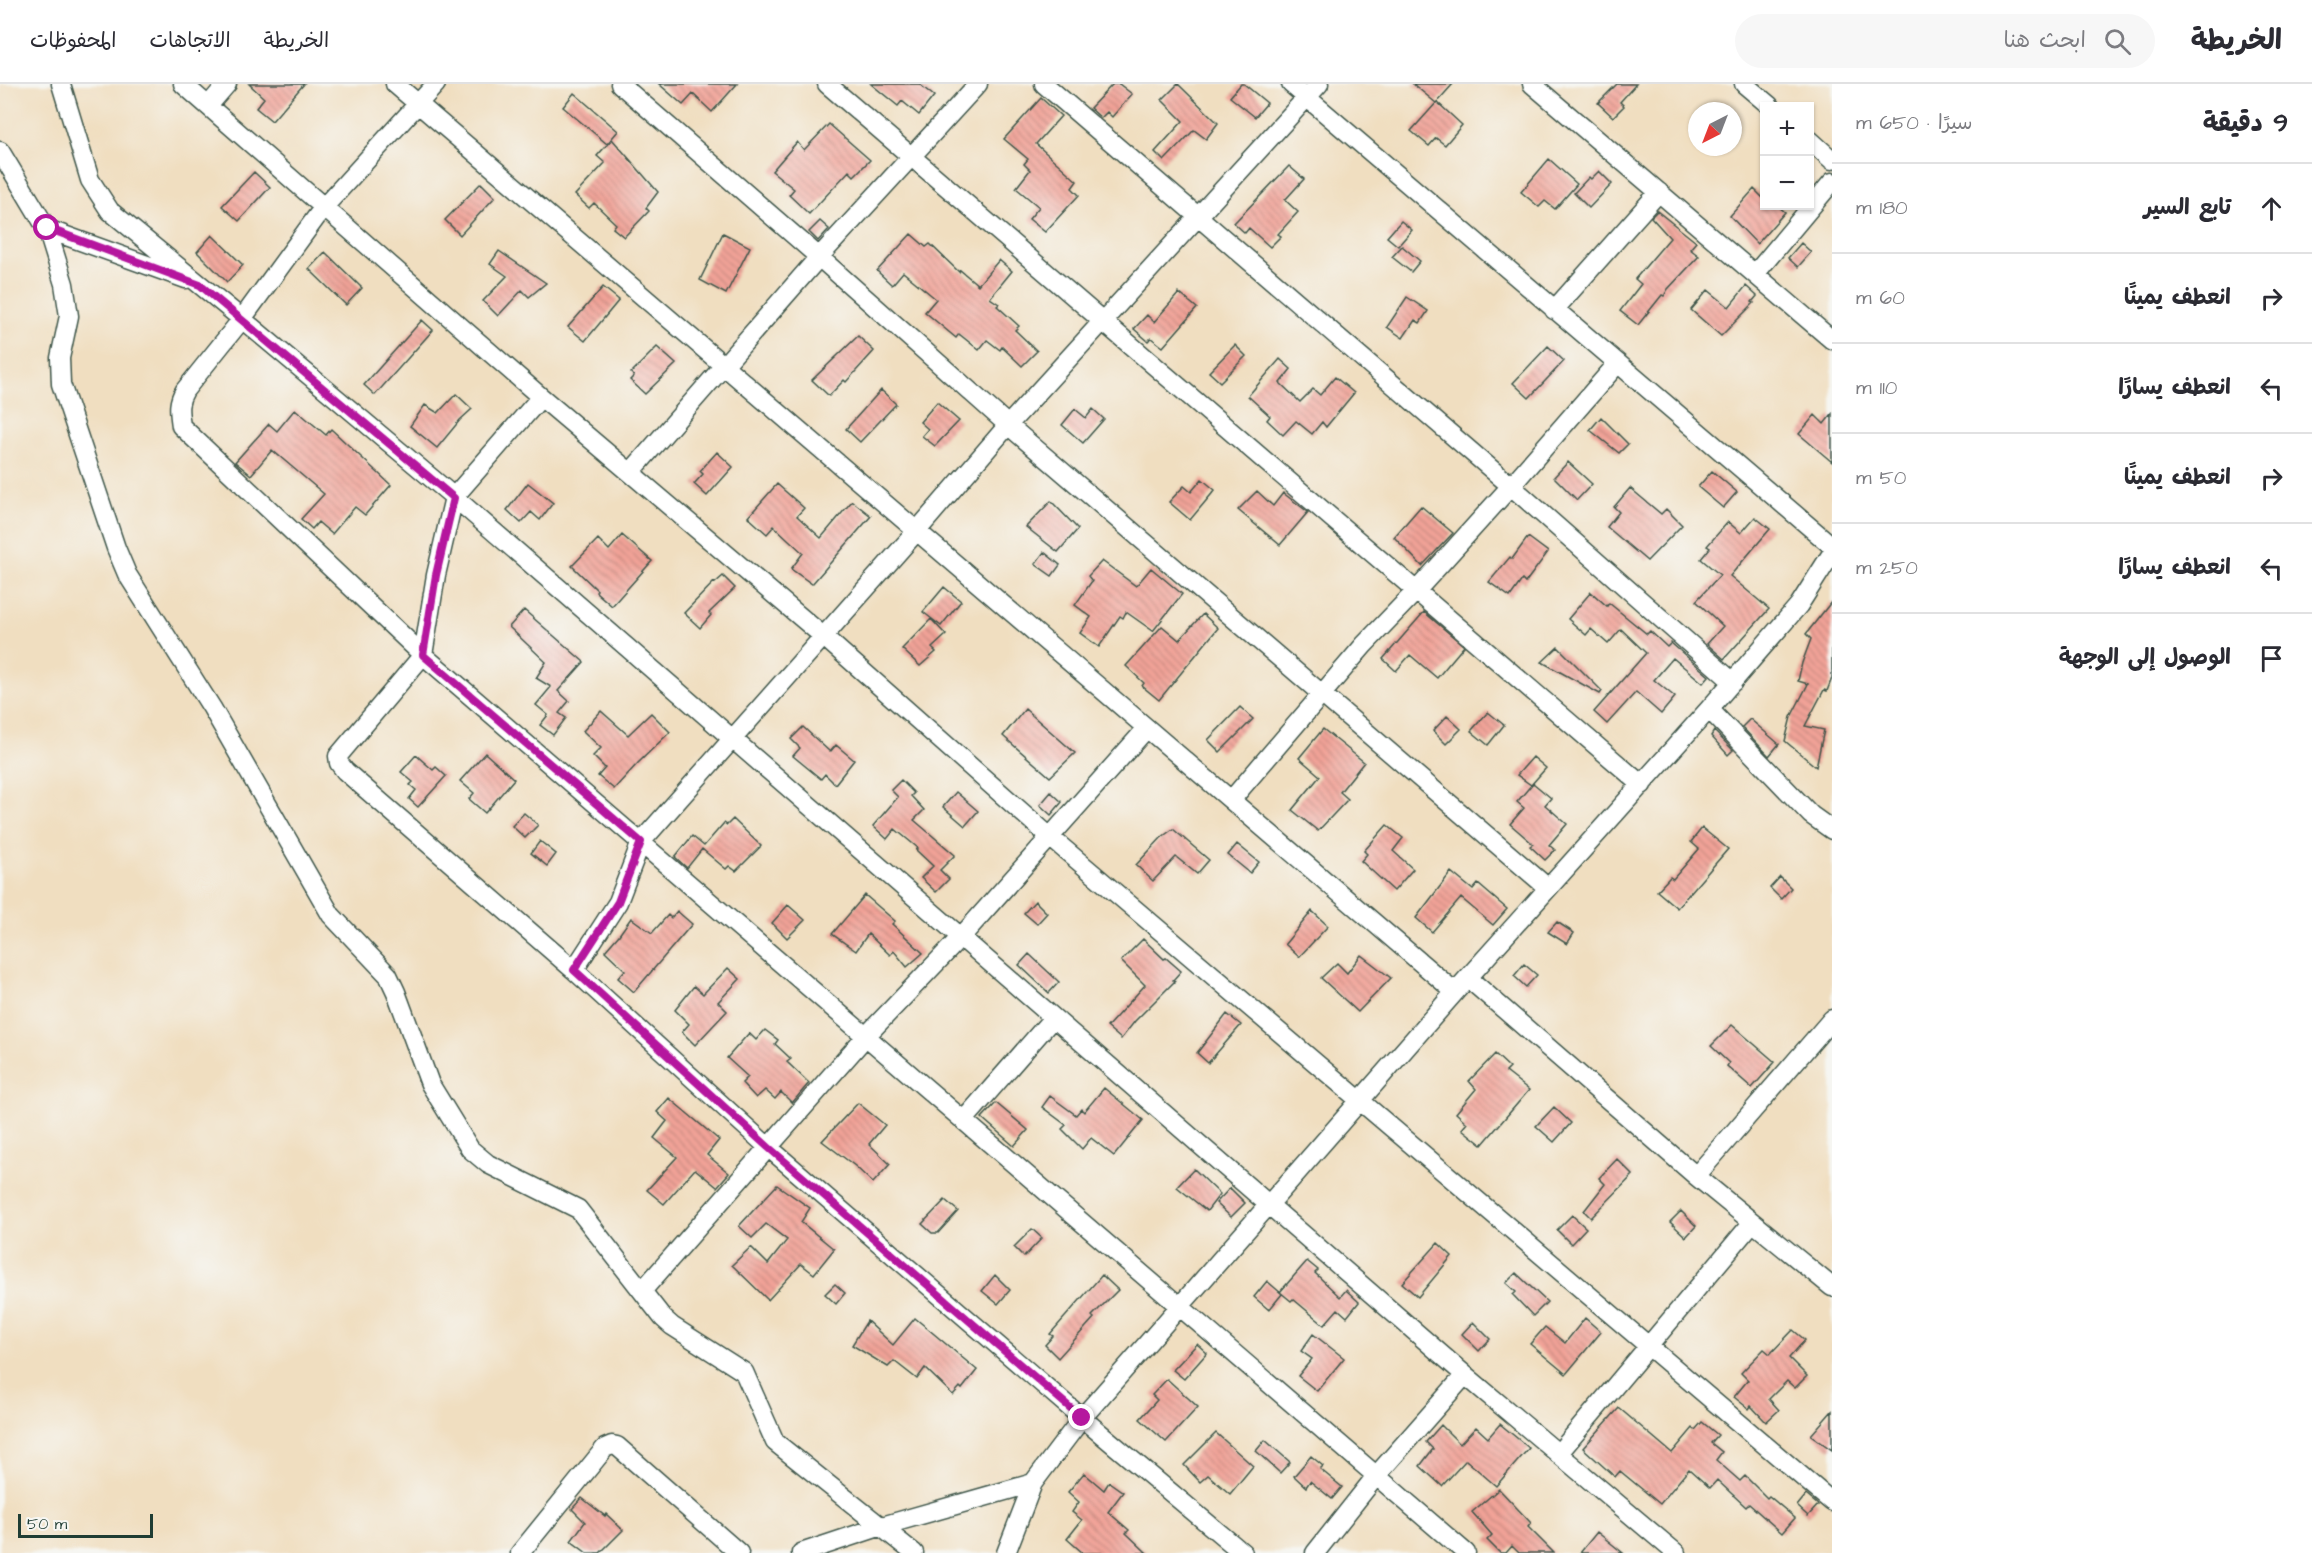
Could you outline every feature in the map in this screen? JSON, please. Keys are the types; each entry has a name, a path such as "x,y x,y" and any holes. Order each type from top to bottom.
{"street":[{"path":"61,84 90,180 110,211 454,498 1465,1375 1676,1553"},
{"path":"183,84 541,397 823,636 1050,837 1832,1502"},
{"path":"208,106 227,84"},
{"path":"395,84 1455,992"},
{"path":"436,84 323,208 179,400 181,426 423,655 1466,1553"},
{"path":"620,84 1008,425 1548,888"},
{"path":"827,84 1642,784"},
{"path":"631,472 819,257 978,84"},
{"path":"1044,84 1511,486 1733,682"},
{"path":"1291,84 1313,91 1554,310 1832,546"},
{"path":"1532,84 1832,340"},
{"path":"1744,84 1765,102"},
{"path":"574,970 618,902 641,842 1008,425 1313,91"},
{"path":"1814,144 1832,160"},
{"path":"0,151 47,228 64,284 69,316 60,358 61,384 116,548 127,574 212,708 331,915 388,975 430,1084 470,1149 488,1164 578,1209 663,1318 744,1371 770,1433 785,1452 914,1553"},
{"path":"1755,274 1832,182"},
{"path":"1554,310 1659,192"},
{"path":"47,228 200,285"},
{"path":"1232,799 1364,645 1511,486 1617,364"},
{"path":"541,397 454,498 436,575 423,655 338,756 339,763 345,771 574,970 768,1147 1082,1418 1243,1553"},
{"path":"1006,1553 1033,1483 1082,1418 1455,992 1733,682 1799,605 1832,553"},
{"path":"1709,709 1811,815 1832,830"},
{"path":"642,1291 866,1036 961,937 1147,728"},
{"path":"1468,978 1696,1176 1832,1287"},
{"path":"964,1120 1053,1018"},
{"path":"1696,1176 1832,1019"},
{"path":"1558,1454 1752,1222"},
{"path":"1315,1553 1377,1476 1465,1375"},
{"path":"520,1553 605,1448 612,1445 617,1446 739,1553"},
{"path":"801,1553 882,1526 1033,1483"}],"building":[{"path":"249,84 304,84 272,121 256,108 264,98"},
{"path":"659,84 737,84 712,112 693,94 683,105"},
{"path":"871,84 919,84 934,96 919,115 902,101 898,106"},
{"path":"1113,84 1119,84 1132,94 1112,117 1107,112 1101,118 1090,108"},
{"path":"1178,84 1218,123 1206,139 1194,130 1164,161 1155,152 1183,121 1162,100"},
{"path":"1241,84 1267,103 1255,117 1230,97"},
{"path":"1413,84 1453,84 1436,103"},
{"path":"1617,84 1636,84 1620,102 1624,106 1613,117 1598,103"},
{"path":"574,93 618,131 607,144 563,107"},
{"path":"1041,98 1061,116 1036,144 1077,181 1072,188 1079,195 1045,232 1029,219 1039,207 1016,188 1030,170 1024,164 1028,159 1004,139"},
{"path":"1437,102 1462,125 1445,145 1436,138 1429,146 1411,131"},
{"path":"829,124 870,160 854,176 849,171 809,214 789,195 794,189 772,171 797,142 804,150"},
{"path":"612,139 658,192 646,208 649,211 624,237 613,228 616,224 594,203 589,208 575,195 605,163 597,156"},
{"path":"1549,159 1577,184 1555,209 1545,201 1539,207 1521,192"},
{"path":"1289,166 1304,179 1285,200 1298,212 1278,234 1281,236 1270,247 1249,228 1245,233 1234,223"},
{"path":"1599,171 1612,184 1589,208 1574,193 1589,177 1591,179"},
{"path":"254,172 270,187 239,221 222,206"},
{"path":"481,183 495,197 460,235 445,220"},
{"path":"1754,189 1760,195 1760,210 1783,210 1785,212 1757,244 1730,216"},
{"path":"1657,211 1696,242 1690,249 1699,256 1664,296 1662,295 1638,325 1620,311 1641,284 1635,279 1670,238 1651,217"},
{"path":"820,221 829,229 818,241 809,232"},
{"path":"1401,221 1412,230 1398,246 1387,237"},
{"path":"723,233 750,247 726,294 700,280"},
{"path":"911,234 926,247 930,244 959,272 960,270 978,285 999,260 1012,271 990,298 999,304 997,306 1019,326 1015,330 1037,351 1022,366 1002,347 1000,350 987,340 979,350 959,334 956,338 925,312 936,299 903,272 892,285 877,271"},
{"path":"212,235 243,265 227,282 197,252"},
{"path":"1801,243 1811,252 1798,267 1788,258"},
{"path":"1402,246 1420,261 1411,272 1392,257"},
{"path":"499,251 546,283 529,297 522,290 498,316 483,301 507,276 490,264"},
{"path":"325,252 362,288 346,305 309,269"},
{"path":"1746,286 1757,296 1752,302 1754,303 1721,336 1691,310 1708,290 1729,307"},
{"path":"603,287 619,300 585,341 568,327"},
{"path":"1179,293 1197,308 1163,347 1151,338 1148,341 1134,329 1147,315 1154,322"},
{"path":"1407,297 1428,311 1420,323 1415,320 1403,338 1387,327"},
{"path":"422,320 433,330 375,395 364,385"},
{"path":"858,336 874,351 846,382 844,380 829,396 812,380"},
{"path":"1235,345 1246,356 1220,382 1209,372"},
{"path":"1548,346 1564,361 1529,398 1513,383"},
{"path":"657,347 676,364 645,394 630,380 634,376 631,373"},
{"path":"1280,359 1291,369 1280,383 1300,402 1313,389 1320,395 1335,377 1354,393 1326,427 1322,422 1312,434 1296,421 1283,435 1267,420 1270,416 1248,396"},
{"path":"881,390 896,404 860,442 846,429"},
{"path":"456,394 472,409 437,448 410,426 425,405 438,413"},
{"path":"937,402 959,421 935,446 922,436 928,429 920,422"},
{"path":"295,409 326,435 331,429 391,485 365,515 355,507 332,534 318,522 312,529 301,519 324,494 272,450 251,475 235,462 269,424 277,431"},
{"path":"1075,409 1086,418 1093,409 1104,419 1083,443 1062,425"},
{"path":"1832,414 1832,462 1799,434 1815,415 1824,424"},
{"path":"1601,417 1628,444 1619,453 1590,430"},
{"path":"717,452 733,467 707,496 694,484 703,474 700,471"},
{"path":"1568,462 1592,484 1577,500 1554,477"},
{"path":"1712,471 1737,492 1723,508 1698,487"},
{"path":"1202,479 1215,490 1190,520 1169,502 1184,486 1191,492"},
{"path":"528,483 553,503 540,520 531,512 521,523 507,510"},
{"path":"777,484 804,508 797,516 821,538 852,501 871,516 812,584 791,569 803,553 774,526 767,534 748,517"},
{"path":"1630,488 1661,514 1666,509 1682,525 1647,561 1607,527 1619,512 1614,507"},
{"path":"1257,491 1273,506 1283,493 1308,512 1280,545 1238,510"},
{"path":"1051,501 1078,529 1058,552 1026,527"},
{"path":"1421,506 1453,533 1422,566 1394,537"},
{"path":"1755,517 1770,529 1730,576 1769,609 1724,659 1707,644 1723,626 1696,601 1720,575 1701,559 1710,548 1707,546 1728,522 1741,533"},
{"path":"622,535 652,561 612,606 572,566 598,539 609,550"},
{"path":"1528,537 1548,552 1525,583 1522,580 1510,597 1489,582 1510,557 1512,559"},
{"path":"1044,552 1060,565 1052,576 1035,564"},
{"path":"1102,561 1136,586 1151,568 1182,594 1153,631 1126,612 1123,618 1120,616 1099,647 1080,633 1091,617 1075,605 1092,581 1088,576"},
{"path":"723,576 735,588 709,613 711,615 700,628 684,613 714,582"},
{"path":"944,587 961,601 941,626 923,612"},
{"path":"1591,592 1607,606 1609,603 1647,634 1650,631 1667,647 1671,643 1709,676 1703,683 1673,658 1654,680 1675,697 1661,714 1636,692 1607,724 1594,712 1646,653 1621,629 1608,644 1591,629 1586,635 1568,619"},
{"path":"1832,601 1832,678 1827,691 1824,690 1805,726 1824,730 1816,767 1785,741 1791,717 1808,684 1798,681 1811,639 1806,634"},
{"path":"524,610 584,662 558,691 569,701 559,713 566,718 553,735 540,725 548,715 536,705 551,687 536,678 546,662 509,627"},
{"path":"1424,612 1464,646 1437,678 1410,655 1396,671 1383,659"},
{"path":"1203,614 1218,628 1159,700 1142,686 1144,683 1126,666 1162,626 1179,640"},
{"path":"931,619 946,635 932,648 936,652 920,666 902,649"},
{"path":"1558,647 1602,691 1600,694 1542,662"},
{"path":"1240,707 1253,719 1220,752 1208,740"},
{"path":"1025,709 1075,753 1050,777 1003,736"},
{"path":"601,711 628,735 651,713 670,732 614,789 598,776 605,768 593,756 601,748 583,731"},
{"path":"1488,712 1504,725 1488,745 1471,731"},
{"path":"1447,716 1461,729 1446,744 1433,731"},
{"path":"1750,719 1779,744 1769,756 1742,727"},
{"path":"803,727 830,752 836,745 854,760 835,784 825,774 821,779 793,756 800,748 791,739"},
{"path":"1323,729 1364,762 1340,792 1348,799 1318,831 1292,810 1320,776 1299,758"},
{"path":"1714,731 1733,750 1728,755 1711,736"},
{"path":"485,753 514,779 485,813 469,799 474,793 460,781"},
{"path":"416,755 433,770 436,767 446,776 418,807 409,799 416,790 410,785 413,782 401,772"},
{"path":"1533,757 1546,768 1531,785 1517,775"},
{"path":"901,780 914,793 911,796 924,810 914,820 955,855 940,870 949,879 936,892 921,878 933,866 916,850 918,848 895,829 887,839 873,826 898,797 891,790"},
{"path":"1533,783 1551,798 1545,805 1567,824 1549,845 1555,850 1545,860 1530,846 1533,844 1510,824 1524,808 1517,802"},
{"path":"956,792 978,811 965,826 943,807"},
{"path":"1051,792 1062,802 1051,815 1040,805"},
{"path":"524,813 538,825 525,838 512,826"},
{"path":"733,819 761,846 736,871 729,866 726,869 702,849 687,868 675,857 692,836 704,846 724,823 727,825"},
{"path":"1387,825 1403,838 1393,851 1413,869 1394,891 1361,861 1367,854 1364,851"},
{"path":"1702,828 1728,849 1677,908 1657,891 1670,877 1673,879 1699,849 1691,842"},
{"path":"1173,829 1209,860 1197,874 1176,857 1153,881 1136,865 1162,837"},
{"path":"540,841 556,854 547,866 531,853"},
{"path":"1237,844 1259,862 1250,873 1228,855"},
{"path":"1451,872 1473,890 1478,884 1507,909 1493,925 1461,898 1432,932 1416,918"},
{"path":"1780,877 1791,888 1781,899 1770,888"},
{"path":"865,895 895,921 892,924 923,953 907,967 894,951 890,955 868,934 856,951 832,934"},
{"path":"1035,901 1047,913 1037,924 1024,913"},
{"path":"788,905 805,920 787,938 772,923"},
{"path":"677,911 692,924 634,992 618,978 625,970 605,951 631,918 652,933 668,915 671,918"},
{"path":"1312,911 1328,926 1299,957 1285,944"},
{"path":"1557,922 1574,933 1567,944 1548,932"},
{"path":"1143,939 1181,971 1173,980 1175,981 1135,1021 1121,1039 1107,1027 1145,985 1121,961"},
{"path":"1029,954 1059,982 1049,993 1019,965"},
{"path":"1361,955 1391,978 1358,1012 1321,978 1337,963 1347,973"},
{"path":"1524,964 1537,975 1526,987 1514,976"},
{"path":"728,968 740,979 718,1002 727,1011 695,1045 682,1032 689,1024 675,1010 694,986 703,994"},
{"path":"1227,1014 1241,1025 1208,1063 1197,1053"},
{"path":"1732,1025 1775,1062 1752,1088 1727,1066 1729,1063 1711,1046"},
{"path":"765,1030 778,1040 775,1044 791,1059 787,1062 809,1083 792,1103 781,1092 775,1099 765,1090 756,1098 742,1083 748,1077 727,1058 749,1033 756,1040"},
{"path":"1495,1054 1510,1068 1506,1072 1529,1090 1482,1145 1462,1129 1467,1123 1456,1113 1476,1089 1469,1081"},
{"path":"1104,1088 1143,1120 1114,1156 1091,1138 1082,1149 1062,1129 1066,1125 1042,1107 1050,1096 1076,1115 1081,1109 1084,1112"},
{"path":"669,1098 719,1140 707,1155 729,1173 717,1187 695,1169 664,1204 647,1190 677,1157 654,1138 667,1121 657,1112"},
{"path":"858,1103 885,1125 869,1144 890,1164 873,1183 822,1141"},
{"path":"996,1103 1028,1130 1014,1146 982,1118"},
{"path":"1554,1107 1571,1123 1554,1142 1536,1126"},
{"path":"1617,1159 1633,1175 1591,1218 1584,1211 1605,1184 1599,1178"},
{"path":"1194,1169 1220,1194 1207,1211 1177,1187"},
{"path":"777,1185 810,1208 801,1222 834,1249 814,1274 801,1264 768,1300 732,1265 751,1247 768,1264 787,1240 766,1224 752,1238 739,1226"},
{"path":"1230,1188 1245,1203 1231,1217 1216,1203"},
{"path":"945,1200 958,1211 938,1233 932,1233 922,1224"},
{"path":"1681,1211 1696,1226 1686,1237 1670,1222"},
{"path":"1572,1215 1586,1228 1571,1244 1557,1230"},
{"path":"1032,1229 1042,1238 1024,1257 1014,1247"},
{"path":"1438,1243 1452,1256 1418,1297 1402,1283"},
{"path":"1307,1261 1318,1270 1315,1273 1340,1297 1346,1290 1359,1302 1347,1317 1338,1309 1324,1325 1293,1299 1291,1301 1280,1292"},
{"path":"1516,1273 1547,1302 1533,1316 1513,1295 1516,1292 1506,1283"},
{"path":"995,1275 1010,1290 998,1304 982,1291"},
{"path":"1102,1275 1118,1290 1092,1316 1094,1318 1058,1358 1045,1345 1053,1336 1050,1334"},
{"path":"1267,1281 1282,1294 1269,1310 1254,1297"},
{"path":"835,1284 845,1293 836,1304 825,1294"},
{"path":"915,1318 977,1370 962,1389 960,1387 953,1395 925,1368 917,1379 894,1361 888,1367 852,1345 867,1321 893,1345"},
{"path":"1585,1318 1601,1332 1566,1374 1530,1344 1545,1327 1565,1343"},
{"path":"1473,1322 1490,1339 1479,1351 1462,1334"},
{"path":"1793,1330 1805,1340 1789,1358 1807,1376 1795,1388 1787,1381 1769,1399 1779,1410 1766,1422 1751,1406 1749,1409 1734,1397 1748,1380 1741,1373 1764,1349 1770,1354"},
{"path":"1313,1334 1344,1358 1317,1391 1298,1376 1312,1359 1301,1351"},
{"path":"1197,1344 1207,1353 1184,1379 1173,1370"},
{"path":"1167,1379 1198,1407 1166,1442 1140,1419 1157,1400 1152,1395"},
{"path":"1619,1408 1672,1453 1693,1428 1695,1430 1702,1422 1718,1435 1711,1443 1722,1452 1716,1460 1740,1481 1745,1476 1767,1498 1769,1496 1795,1518 1782,1533 1749,1504 1746,1507 1717,1480 1710,1488 1689,1469 1660,1504 1620,1471 1615,1477 1583,1448"},
{"path":"1832,1411 1832,1450 1811,1435"},
{"path":"1500,1424 1529,1448 1496,1486 1466,1460 1442,1486 1420,1466 1433,1449 1426,1442 1441,1425 1460,1444 1476,1427 1488,1438"},
{"path":"1216,1433 1253,1466 1230,1494 1208,1475 1200,1482 1184,1465"},
{"path":"1265,1440 1290,1462 1280,1473 1256,1451"},
{"path":"1311,1456 1323,1466 1320,1469 1342,1487 1332,1499 1310,1481 1306,1487 1294,1476"},
{"path":"1084,1473 1104,1490 1109,1482 1123,1492 1108,1512 1129,1530 1126,1533 1147,1553 1083,1553 1067,1539 1082,1520 1072,1512 1079,1502 1068,1492"},
{"path":"1499,1489 1531,1523 1528,1527 1554,1553 1519,1553 1512,1546 1506,1553 1500,1553 1487,1540 1492,1535 1472,1512"},
{"path":"1806,1495 1818,1505 1808,1516 1797,1506"},
{"path":"582,1498 605,1516 606,1514 623,1530 600,1553 587,1553 571,1541 585,1522 572,1509"},
{"path":"1597,1532 1623,1553 1580,1553"}],"route":[{"path":"47,228 200,285 454,498 436,575 423,655 641,842 618,902 574,970 768,1147 1082,1418"}]}
